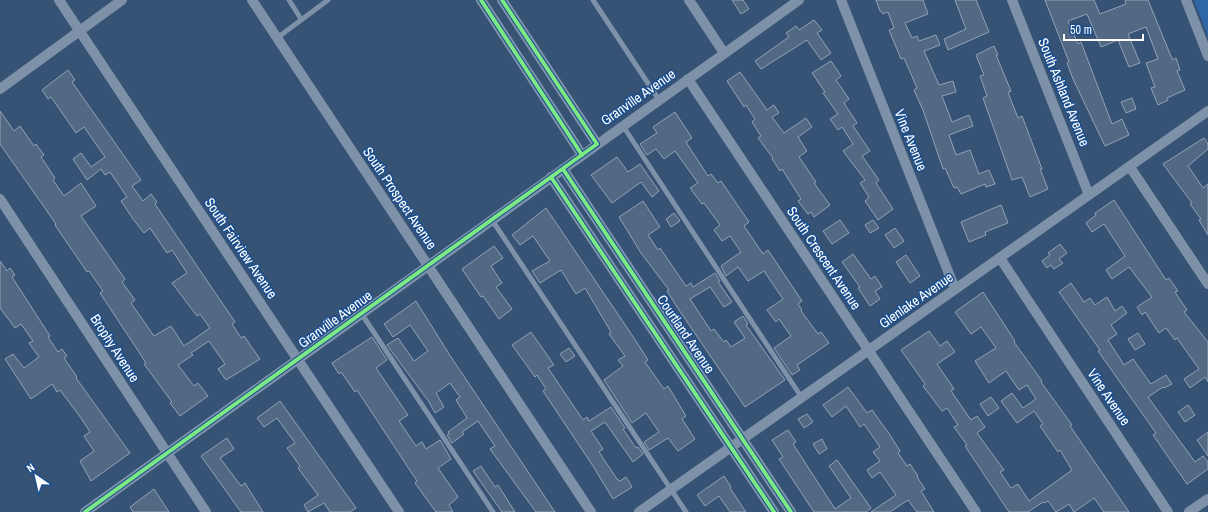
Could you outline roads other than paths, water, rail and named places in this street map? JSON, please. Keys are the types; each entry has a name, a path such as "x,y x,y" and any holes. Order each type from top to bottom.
{"street":[{"name":"South Fairview Avenue","path":"59,0 399,512"},
{"path":"0,89 122,0"},
{"name":"South Prospect Avenue","path":"252,0 591,512"},
{"path":"481,0 582,155"},
{"path":"502,0 597,144"},
{"path":"689,0 724,53"},
{"name":"Granville Avenue","path":"85,512 799,0"},
{"name":"Vine Avenue","path":"841,0 955,289"},
{"name":"South Ashland Avenue","path":"1012,0 1089,195"},
{"path":"1186,0 1208,56"},
{"name":"South Crescent Avenue","path":"688,79 976,512"},
{"name":"Glenlake Avenue","path":"639,512 1208,111"},
{"path":"1130,166 1208,284"},
{"name":"Courtland Avenue","path":"563,169 791,512"},
{"name":"Courtland Avenue","path":"551,177 774,512"},
{"name":"Brophy Avenue","path":"0,199 206,512"},
{"name":"Vine Avenue","path":"1000,258 1168,512"},
{"path":"1189,512 1208,498"}],"lane":[{"path":"289,0 301,19"},
{"path":"277,38 328,0"},
{"path":"593,0 659,100"},
{"path":"623,126 802,398"},
{"path":"492,220 686,512"},
{"path":"361,313 493,512"}]}
